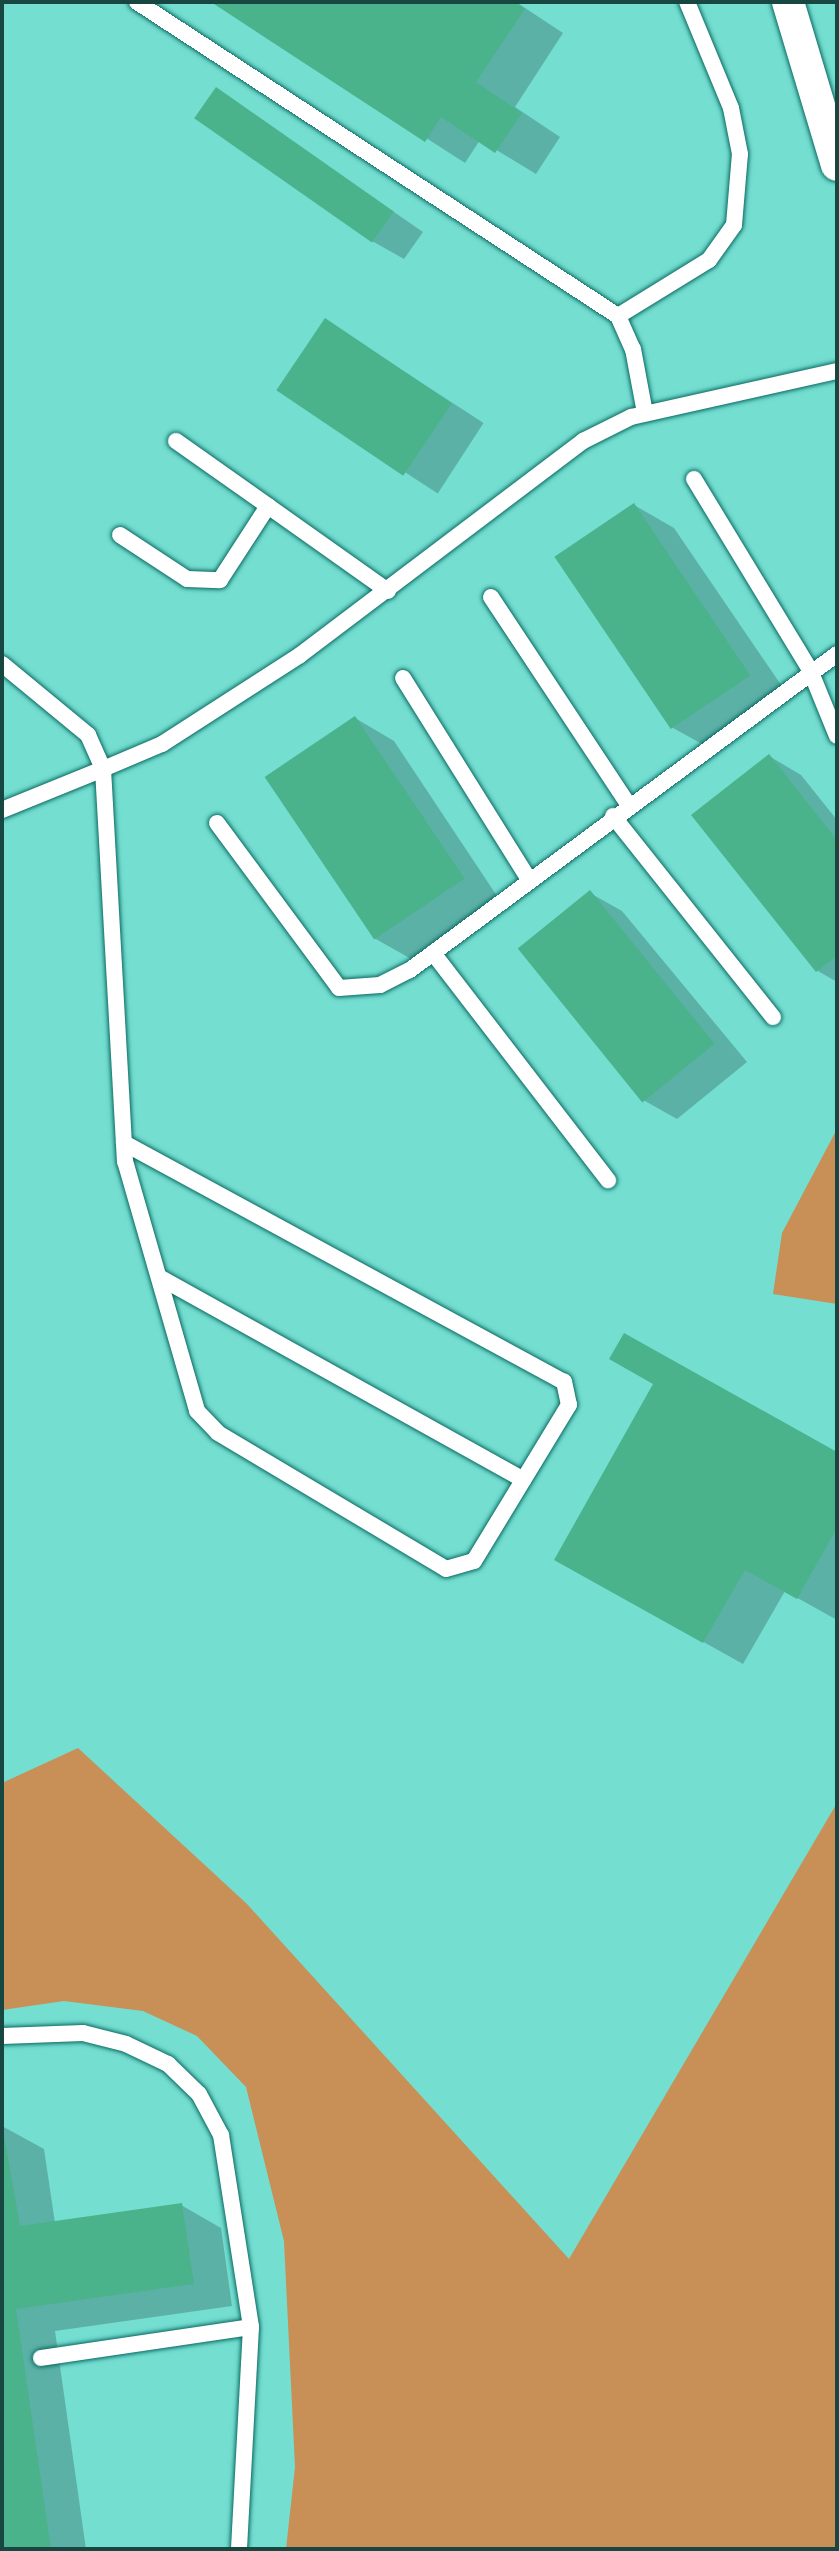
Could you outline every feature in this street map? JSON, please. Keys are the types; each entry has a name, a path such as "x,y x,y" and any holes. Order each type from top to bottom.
{"street":[{"path":"788,2 837,165"}],"lane":[{"path":"137,2 618,316 633,349 645,413"},
{"path":"618,316 709,260 734,225 740,154 731,108 687,2"},
{"path":"2,810 103,769 208,716 388,591 583,441 645,413 837,371"},
{"path":"176,441 388,591"},
{"path":"694,479 810,670 837,736"},
{"path":"120,535 187,579 220,580 268,506"},
{"path":"491,597 628,804"},
{"path":"217,823 339,988 380,985 433,953 628,804 810,670 837,654"},
{"path":"2,664 88,735 103,769 124,1143 197,1411 218,1433 446,1569 474,1561 569,1405 564,1382 124,1143"},
{"path":"403,678 529,880"},
{"path":"613,816 773,1017"},
{"path":"433,953 608,1180"},
{"path":"159,1277 523,1480"},
{"path":"2,2036 83,2033 126,2044 168,2064 199,2094 221,2135 251,2327 239,2549"},
{"path":"41,2358 251,2327"}],"shaded area":[{"path":"837,1129 837,1304 773,1294 782,1233"},
{"path":"78,1748 247,1904 569,2259 837,1803 837,2549 286,2549 295,2467 284,2241 246,2087 197,2036 143,2011 64,2001 2,2010 2,1783"}],"building":[{"path":"211,2 515,2 525,9 476,82 522,113 495,153 441,117 425,142"},
{"path":"216,87 394,211 372,243 194,118"},
{"path":"325,318 452,404 403,476 276,390"},
{"path":"634,503 750,675 671,729 554,557"},
{"path":"355,716 465,878 374,939 265,777"},
{"path":"769,754 837,840 837,956 816,972 691,815"},
{"path":"590,890 715,1044 642,1102 518,949"},
{"path":"624,1333 837,1452 837,1528 797,1599 745,1570 703,1643 554,1560 653,1384 609,1359"},
{"path":"2,2124 20,2226 182,2203 194,2284 16,2309 51,2549 2,2549"}]}
